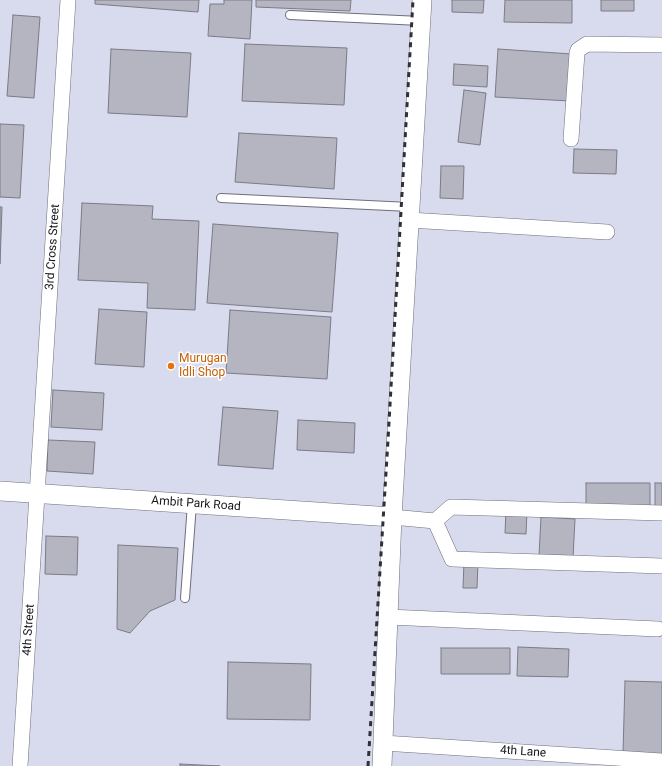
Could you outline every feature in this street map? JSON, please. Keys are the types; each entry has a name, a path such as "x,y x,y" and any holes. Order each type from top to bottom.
{"street":[{"name":"3rd Cross Street","path":"38,494 68,0"},
{"path":"382,766 392,517 422,0"},
{"path":"571,139 578,50 587,44 662,45"},
{"path":"410,214 607,232"},
{"name":"Ambit Park Road","path":"0,491 392,517"},
{"name":"4th Street","path":"20,766 38,494"},
{"path":"392,517 435,520 451,507 662,513"},
{"path":"435,520 452,559 662,566"},
{"path":"388,617 658,629"},
{"name":"4th Lane","path":"383,743 662,761"}],"lane":[{"path":"290,15 421,20"},
{"path":"221,198 410,214"},
{"path":"185,598 192,504"}],"shaded area":[{"path":"0,0 662,0 662,766 0,766"}],"building":[{"path":"95,0 199,0 198,12 95,4"},
{"path":"224,0 252,0 250,39 208,36 210,4 224,4"},
{"path":"256,0 351,0 350,11 256,7"},
{"path":"452,0 484,0 483,13 452,12"},
{"path":"505,0 572,0 572,23 504,22"},
{"path":"601,0 634,0 634,11 601,11"},
{"path":"13,15 40,17 34,98 7,96"},
{"path":"245,44 347,48 344,105 242,101"},
{"path":"111,49 191,53 187,117 108,113"},
{"path":"498,49 572,54 570,101 495,97"},
{"path":"454,64 488,66 487,87 453,85"},
{"path":"464,90 486,93 480,145 458,142"},
{"path":"0,124 24,125 20,198 0,197"},
{"path":"239,133 337,138 334,189 235,182"},
{"path":"574,149 617,150 616,174 573,173"},
{"path":"441,166 464,166 463,199 440,198"},
{"path":"82,203 153,206 152,219 199,221 195,310 147,308 148,283 78,280"},
{"path":"0,207 2,207 0,264"},
{"path":"213,224 338,233 332,312 207,303"},
{"path":"99,309 147,312 144,367 95,364"},
{"path":"230,310 331,317 327,379 226,373"},
{"path":"53,390 104,393 102,430 51,427"},
{"path":"223,407 278,411 273,469 218,465"},
{"path":"298,420 355,423 354,453 297,450"},
{"path":"48,440 95,442 93,474 47,471"},
{"path":"586,483 650,483 650,508 586,508"},
{"path":"655,483 662,483 662,509 655,509"},
{"path":"506,510 527,511 526,534 505,533"},
{"path":"541,517 575,519 573,558 539,556"},
{"path":"46,536 78,537 77,575 45,574"},
{"path":"118,545 178,548 175,600 150,611 130,633 117,629"},
{"path":"464,562 478,562 477,588 463,588"},
{"path":"518,647 569,649 568,677 517,676"},
{"path":"441,648 510,648 510,674 441,674"},
{"path":"228,662 311,664 310,720 227,719"},
{"path":"625,681 662,682 662,754 623,753"},
{"path":"180,764 220,766 180,766"}],"railway":[{"path":"368,766 413,0"}],"place":[{"name":"Murugan Idli Shop","path":"171,366"}]}
